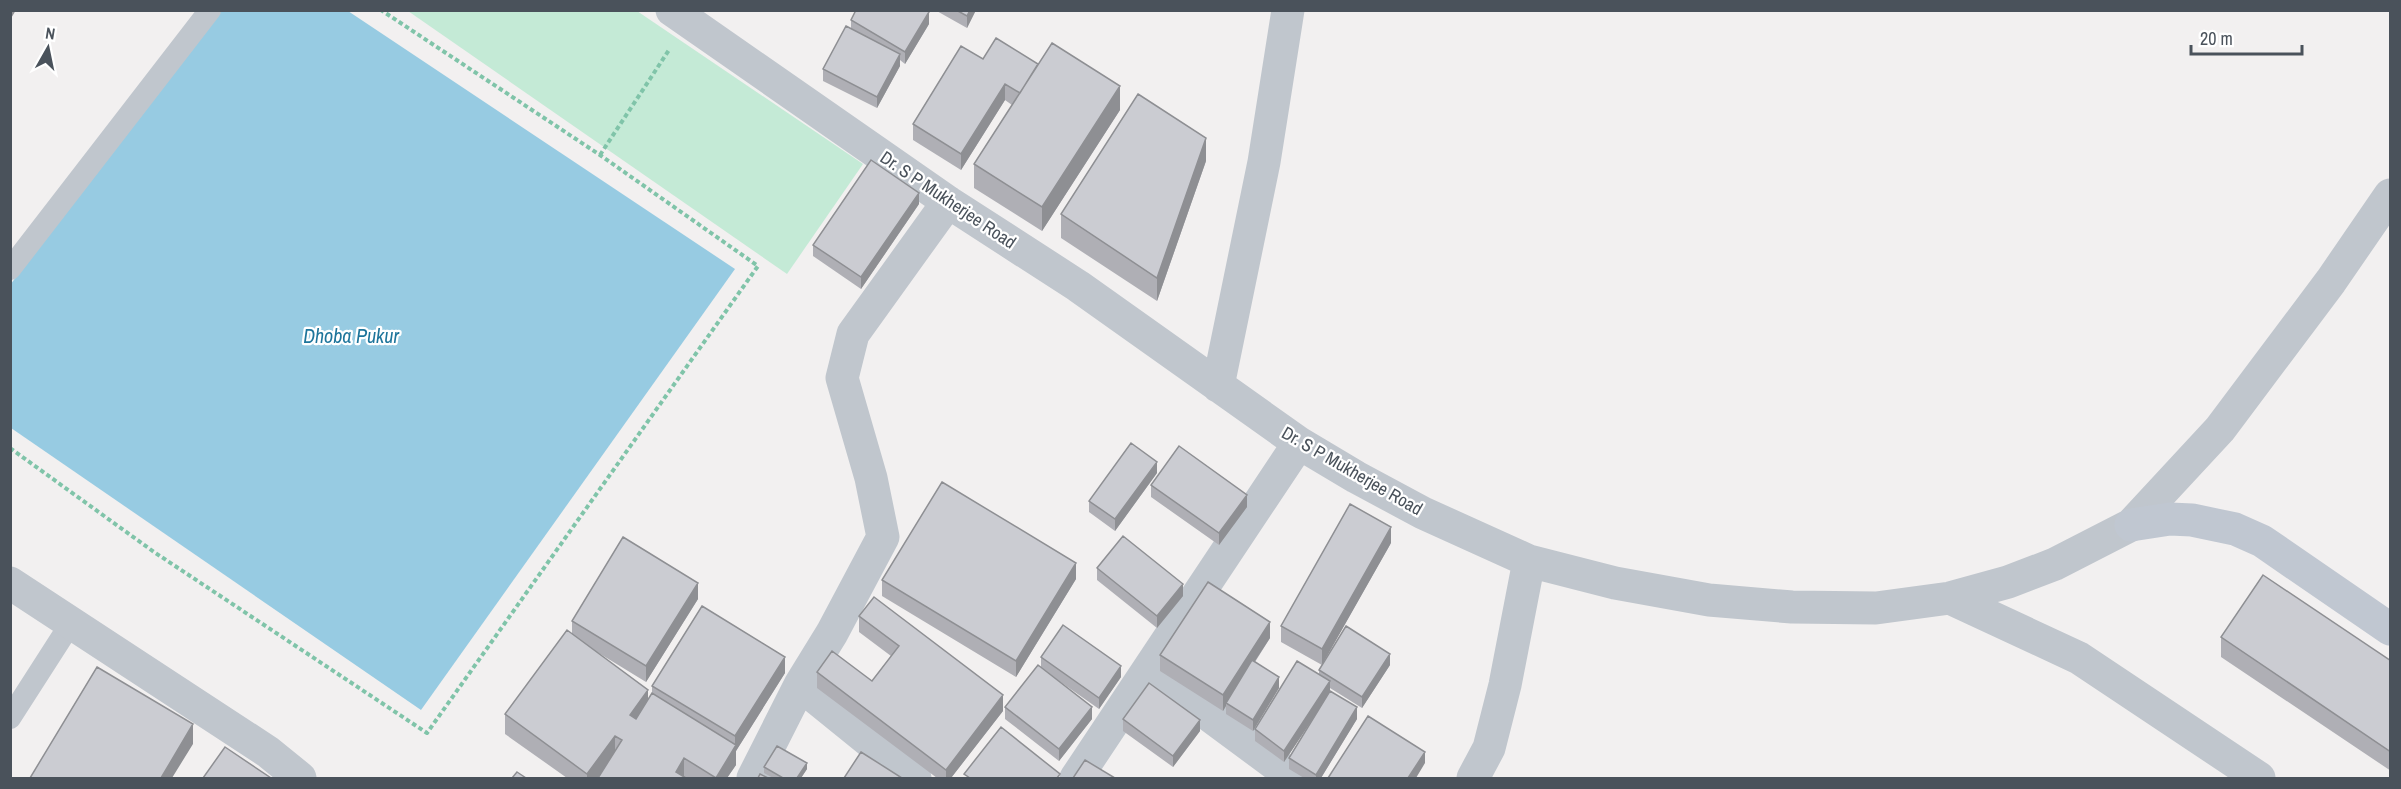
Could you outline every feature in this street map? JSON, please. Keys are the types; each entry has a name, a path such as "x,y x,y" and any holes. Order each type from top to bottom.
{"street":[{"path":"1218,386 1264,162 1288,10"},
{"name":"Dr. S P Mukherjee Road","path":"691,18 948,202 1078,286 1299,443 1423,513 1529,561 1615,583 1709,600 1792,607 1876,608 1950,598 2008,582 2055,564 2131,525"},
{"path":"2131,525 2220,429 2331,281 2391,195"},
{"path":"753,778 800,685 832,633 883,537 871,478 842,378 853,334 948,202"},
{"path":"1076,778 1299,443"},
{"path":"2131,525 2151,520 2170,519 2192,520 2235,529 2262,541 2391,629"},
{"path":"1473,778 1492,738 1505,686 1529,561"},
{"path":"10,583 268,752 300,778"},
{"path":"1950,598 2079,658 2259,778"},
{"path":"1148,670 1294,778"},
{"path":"800,685 915,778"}],"lane":[{"path":"10,269 210,10"},
{"path":"10,718 71,623"}],"path":[{"path":"10,448 154,552 427,733 758,266 600,155 381,10"},
{"path":"600,155 691,18"}],"green space":[{"path":"408,11 637,11 863,164 787,274"}],"water":[{"name":"Dhoba Pukur","path":"220,10 348,11 735,269 421,710 11,428 10,285"}],"building":[{"path":"856,10 926,10 929,12 905,52 851,20"},
{"path":"956,10 970,10 967,16"},
{"path":"846,26 900,54 877,97 823,69"},
{"path":"996,38 1038,64 1020,93 1005,84 961,154 913,124 961,46 983,59"},
{"path":"1052,43 1120,86 1042,207 974,164"},
{"path":"1138,94 1206,138 1157,278 1061,214"},
{"path":"871,160 919,193 861,277 813,245"},
{"path":"1131,443 1157,462 1115,519 1089,501"},
{"path":"1179,446 1247,495 1219,533 1151,485"},
{"path":"942,482 1076,563 1016,661 882,580"},
{"path":"1350,504 1391,527 1322,649 1281,626"},
{"path":"1123,536 1183,584 1157,616 1097,568"},
{"path":"623,537 698,583 646,666 572,621"},
{"path":"2263,575 2391,661 2391,752 2221,637"},
{"path":"1208,582 1270,622 1223,695 1160,655"},
{"path":"874,597 1003,695 946,770 817,672 832,651 872,681 899,646 859,616"},
{"path":"702,606 785,657 735,736 652,686"},
{"path":"1063,625 1121,666 1099,698 1041,657"},
{"path":"1346,626 1390,654 1362,697 1319,670"},
{"path":"567,630 648,690 630,715 636,719 652,693 736,745 716,778 684,758 676,772 686,778 598,778 622,740 615,736 587,774 505,714"},
{"path":"1252,660 1279,677 1253,720 1226,703"},
{"path":"1297,661 1330,681 1284,751 1255,729"},
{"path":"1038,665 1092,707 1059,749 1005,707"},
{"path":"97,667 193,724 161,778 30,778"},
{"path":"1149,683 1200,720 1173,756 1123,719"},
{"path":"1330,691 1357,707 1316,775 1289,758"},
{"path":"1368,716 1425,752 1408,778 1328,778"},
{"path":"1001,727 1060,774 1057,778 970,778 964,774"},
{"path":"777,746 807,763 797,778 783,778 764,767"},
{"path":"225,747 271,778 203,778"},
{"path":"861,752 902,778 844,778"},
{"path":"1085,760 1115,778 1073,778"},
{"path":"517,772 526,778 512,778"}]}
